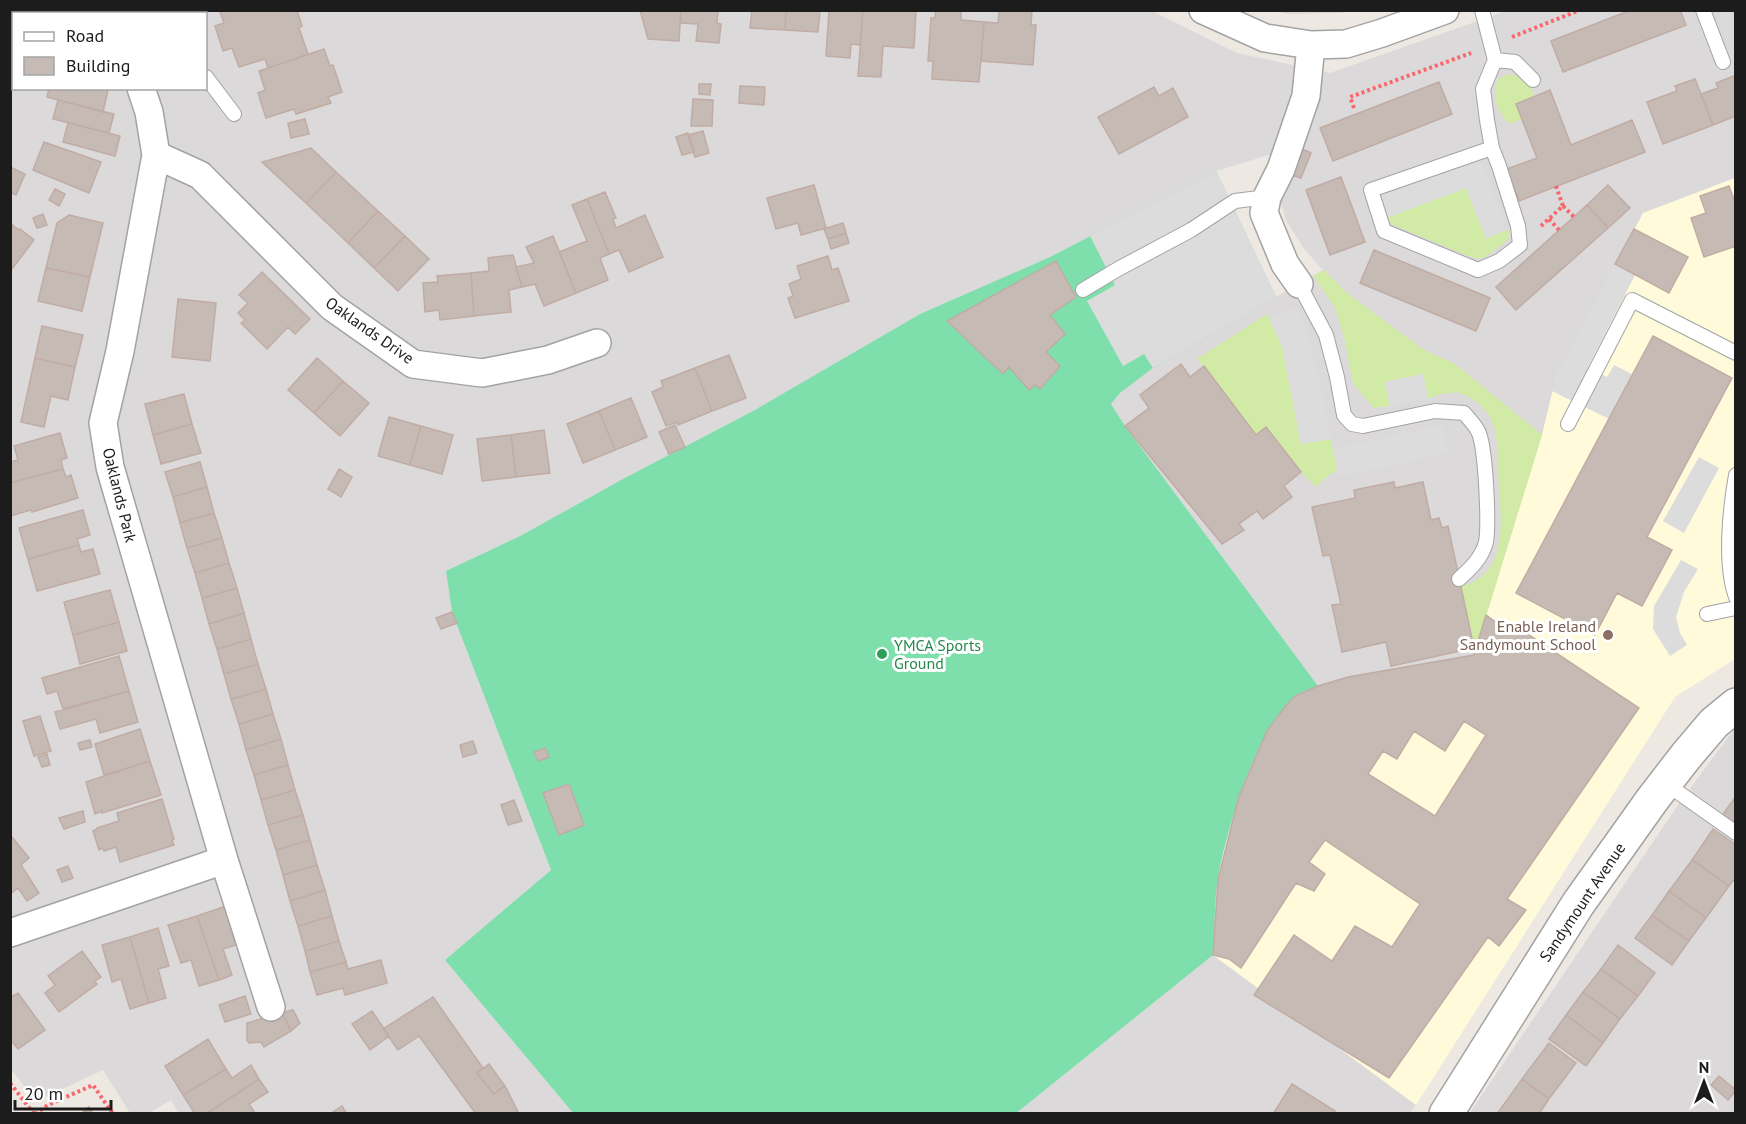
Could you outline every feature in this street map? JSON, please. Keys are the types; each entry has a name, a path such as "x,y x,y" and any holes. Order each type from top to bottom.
{"street":[{"path":"1203,10 1265,38 1311,45 1346,44 1445,10"},
{"path":"1299,284 1285,264 1264,213 1267,197 1281,169 1306,96 1311,45"},
{"name":"Oaklands Park","path":"142,90 149,112 156,155 120,351 104,423 110,467 224,860 271,1007"},
{"name":"Oaklands Drive","path":"156,155 200,175 332,307 413,364 482,373 548,360 597,343"},
{"name":"Sandymount Avenue","path":"1446,1113 1578,904 1665,783 1714,723 1736,705"},
{"path":"10,933 224,860"}],"lane":[{"path":"1482,10 1495,60 1483,89 1492,148 1518,226 1520,245 1499,261 1478,270 1384,231 1371,190 1492,148"},
{"path":"1703,10 1724,62"},
{"path":"1495,60 1515,62 1533,80"},
{"path":"207,77 234,114"},
{"path":"1083,290 1191,230 1235,201 1267,197"},
{"path":"1299,284 1326,335 1344,415 1352,424 1363,426 1435,411 1464,413 1479,432 1484,458 1486,543 1475,564 1459,579"},
{"path":"1568,424 1632,300 1736,352"},
{"path":"1736,475 1731,513 1730,561 1736,597"},
{"path":"1707,614 1736,608"},
{"path":"1665,783 1736,833"}],"path":[{"path":"1354,108 1350,97 1492,46 1580,10"},
{"path":"1556,186 1563,206 1574,217"},
{"path":"1520,245 1563,206"},
{"path":"1549,219 1559,230"},
{"path":"10,1083 35,1113 93,1085 113,1113"}],"shaded area":[{"path":"11,11 1152,11 1237,53 1330,73 1506,11 1735,11 1735,178 1643,213 1555,381 1542,435 1474,655 1348,677 1318,686 1111,404 1120,393 1153,368 1323,270 1305,250 1287,222 1280,201 1302,145 1216,171 1050,257 920,314 753,411 522,535 446,571 452,612 551,870 445,960 573,1113 179,1114 171,1100 149,1113 130,1113 103,1070 37,1102 11,1069"},
{"path":"1274,11 1351,11 1289,14"},
{"path":"1480,158 1507,230 1486,239 1466,188 1386,218 1378,197"},
{"path":"1216,171 1276,297 1153,368 1144,354 1123,366 1087,301 1115,285 1090,236"},
{"name":"Enable Ireland Sandymount School","path":"1735,178 1735,659 1675,697 1416,1105 1213,955 1218,879 1239,796 1267,731 1295,696 1348,677 1474,655 1542,435 1555,381 1643,213"},
{"path":"1615,264 1635,275 1588,367 1607,377 1614,365 1632,374 1609,419 1552,391"},
{"path":"1296,307 1310,338 1331,439 1301,444 1282,347 1270,319"},
{"path":"1423,374 1428,398 1390,406 1385,382"},
{"path":"1442,425 1448,453 1339,477 1333,449"},
{"path":"1699,457 1719,468 1684,533 1663,521"},
{"path":"1681,560 1698,569 1684,592 1676,617 1680,633 1687,645 1670,656 1653,629 1654,606"},
{"path":"1735,730 1735,1113 1469,1114 1678,805"},
{"path":"1213,955 1416,1105 1409,1114 1015,1114"}],"green space":[{"path":"1508,74 1526,80 1534,96 1516,104 1522,119 1509,124 1498,108 1495,98 1498,79"},
{"name":"YMCA Sports Ground","path":"1216,171 1276,297 1153,368 1120,393 1111,404 1318,686 1296,696 1280,713 1267,732 1245,781 1228,833 1218,877 1213,955 1015,1114 573,1113 445,960 551,870 452,612 446,571 522,535 753,411 920,314 1050,257"},
{"path":"1466,188 1486,238 1511,229 1508,240 1484,258 1473,258 1393,225 1386,218"},
{"path":"1324,270 1347,293 1424,350 1455,364 1542,435 1474,655 1461,586 1477,580 1489,569 1496,556 1499,540 1501,523 1497,450 1492,420 1479,404 1463,394 1452,393 1428,398 1423,374 1385,382 1390,406 1374,408 1353,384 1344,337 1334,306 1313,276"},
{"path":"1267,314 1282,346 1301,444 1331,439 1337,470 1316,487 1301,472 1267,427 1256,435 1197,359"}],"building":[{"path":"13,10 74,10 74,12 12,12"},
{"path":"225,10 297,10 302,26 299,28 308,54 268,68 265,59 239,67 232,48 223,51 215,26 224,23 220,12"},
{"path":"640,10 681,10 679,41 648,39"},
{"path":"681,10 718,10 717,23 721,24 719,43 696,41 698,24 680,23"},
{"path":"752,10 786,10 785,30 750,28"},
{"path":"786,10 820,10 818,32 785,30"},
{"path":"829,10 863,10 860,45 851,44 850,58 826,56"},
{"path":"863,10 916,10 914,48 883,46 881,77 858,76"},
{"path":"936,10 961,10 961,20 984,22 979,82 932,79 933,61 928,61 931,18 935,18"},
{"path":"999,10 1032,10 1031,25 1036,25 1033,65 981,61 984,22 998,23"},
{"path":"1631,10 1680,10 1686,25 1563,72 1551,41"},
{"path":"324,49 330,66 333,65 342,92 328,97 331,103 296,114 294,109 266,118 258,93 265,90 259,71"},
{"path":"1736,75 1736,116 1713,125 1701,94 1718,88 1716,83"},
{"path":"1695,79 1713,125 1663,144 1647,102 1677,91 1675,86"},
{"path":"1439,82 1452,114 1333,161 1320,128"},
{"path":"699,84 711,84 710,95 699,94"},
{"path":"740,86 765,87 764,105 739,103"},
{"path":"1154,87 1159,96 1173,88 1188,117 1119,154 1098,117"},
{"path":"49,90 108,90 103,112 47,97"},
{"path":"1550,90 1571,145 1632,120 1645,152 1519,201 1507,169 1537,158 1516,104"},
{"path":"693,99 713,100 712,126 691,126"},
{"path":"58,100 114,114 109,133 53,119"},
{"path":"305,119 309,134 291,138 288,123"},
{"path":"68,123 120,136 115,156 63,142"},
{"path":"703,131 709,153 695,157 688,135"},
{"path":"688,133 694,152 682,155 676,137"},
{"path":"44,142 101,162 89,193 33,170"},
{"path":"311,148 336,172 306,203 262,162"},
{"path":"1302,149 1311,153 1301,178 1292,175"},
{"path":"10,167 25,174 16,195 10,192"},
{"path":"336,172 378,211 348,243 306,203"},
{"path":"1341,177 1365,242 1330,255 1306,190"},
{"path":"814,185 826,228 801,235 798,223 776,229 767,198"},
{"path":"1608,185 1630,208 1608,228 1587,205"},
{"path":"1729,186 1736,205 1736,246 1704,257 1691,218 1706,213 1700,196"},
{"path":"55,189 65,194 59,206 49,200"},
{"path":"605,192 616,218 613,219 616,228 645,215 663,257 629,272 619,250 609,254 587,199"},
{"path":"587,199 609,254 600,258 608,280 576,293 559,252 587,241 572,205"},
{"path":"1587,205 1608,228 1516,310 1496,287"},
{"path":"378,211 405,236 374,268 348,243"},
{"path":"43,214 47,225 37,228 33,218"},
{"path":"69,215 103,223 90,277 46,268 57,223"},
{"path":"10,223 34,240 11,270"},
{"path":"843,223 846,233 828,239 824,229"},
{"path":"1634,229 1688,257 1669,293 1615,264"},
{"path":"846,233 849,243 831,249 828,239"},
{"path":"405,236 429,259 398,291 374,268"},
{"path":"553,236 576,293 544,306 535,284 522,287 516,267 534,263 526,247"},
{"path":"1374,250 1490,298 1476,331 1360,283"},
{"path":"513,255 522,287 509,290 511,312 474,316 471,273 489,271 488,258"},
{"path":"828,256 832,270 838,268 849,301 795,318 788,298 793,296 789,284 801,279 797,266"},
{"path":"1056,261 1076,297 1050,315 1065,334 1046,352 1060,366 1040,389 1035,385 1029,390 1009,367 1003,374 947,321"},
{"path":"46,268 90,277 82,311 38,301"},
{"path":"262,272 310,319 295,334 288,327 267,349 241,323 245,320 238,313 248,303 239,295"},
{"path":"471,273 474,316 440,320 439,310 425,312 423,283 438,282 437,276"},
{"path":"178,299 216,303 210,361 172,357"},
{"path":"42,326 83,335 75,367 35,358"},
{"path":"1653,336 1732,378 1647,537 1672,550 1642,606 1617,593 1595,635 1516,593"},
{"path":"729,355 746,398 712,411 695,368"},
{"path":"35,358 75,367 68,400 51,396 44,427 21,422"},
{"path":"317,358 343,381 314,413 288,390"},
{"path":"1181,364 1190,377 1204,366 1256,435 1266,427 1301,472 1284,486 1292,497 1263,519 1257,511 1239,524 1244,530 1222,544 1125,426 1149,408 1140,395"},
{"path":"695,368 712,411 678,425 677,422 666,426 652,392 663,387 661,381"},
{"path":"343,381 369,403 340,436 314,413"},
{"path":"184,394 192,424 153,435 145,404"},
{"path":"631,398 647,437 615,450 599,411"},
{"path":"599,411 615,450 583,463 567,424"},
{"path":"389,417 421,426 410,465 378,456"},
{"path":"192,424 201,453 161,464 153,435"},
{"path":"675,425 685,447 669,454 659,432"},
{"path":"421,426 453,435 442,474 410,465"},
{"path":"544,430 550,473 516,477 511,435"},
{"path":"60,433 67,458 61,460 63,469 10,483 10,462 18,460 14,446"},
{"path":"511,435 516,477 482,481 477,439"},
{"path":"200,462 207,487 173,497 165,472"},
{"path":"63,469 66,477 71,475 78,498 10,516 10,483"},
{"path":"339,469 352,477 341,497 328,489"},
{"path":"1394,482 1395,488 1423,482 1431,520 1439,518 1442,528 1448,526 1474,648 1391,666 1386,642 1342,652 1332,605 1341,604 1330,555 1323,556 1312,507 1355,498 1354,490"},
{"path":"207,487 214,513 180,523 173,497"},
{"path":"83,510 90,535 77,539 79,545 28,559 19,528"},
{"path":"214,513 222,538 187,548 180,523"},
{"path":"222,538 229,563 195,573 187,548"},
{"path":"79,545 81,552 93,549 100,574 37,591 28,559"},
{"path":"229,563 237,588 202,598 195,573"},
{"path":"237,588 244,613 209,624 202,598"},
{"path":"110,590 119,622 73,635 64,602"},
{"path":"452,612 457,623 441,629 436,618"},
{"path":"244,613 251,639 217,649 209,624"},
{"path":"1486,615 1507,630 1511,623 1639,708 1507,899 1526,910 1499,946 1488,937 1389,1078 1254,995 1294,935 1332,961 1355,926 1392,947 1420,904 1325,840 1309,862 1325,874 1314,891 1296,883 1241,968 1229,959 1213,955 1218,879 1239,796 1267,731 1295,696 1348,677 1474,655","holes":["1464,721 1486,735 1435,816 1368,774 1383,751 1397,759 1414,731 1445,751"]},
{"path":"119,622 127,651 80,664 73,635"},
{"path":"251,639 258,664 224,674 217,649"},
{"path":"119,656 129,691 63,709 57,691 47,694 42,678"},
{"path":"258,664 266,689 231,699 224,674"},
{"path":"266,689 273,714 239,724 231,699"},
{"path":"129,691 138,722 100,733 96,719 60,729 55,712"},
{"path":"273,714 281,739 246,750 239,724"},
{"path":"40,716 51,751 34,756 23,721"},
{"path":"140,729 150,761 104,775 95,744"},
{"path":"281,739 288,765 254,775 246,750"},
{"path":"90,740 92,747 80,750 78,743"},
{"path":"473,741 477,753 463,757 460,745"},
{"path":"545,748 549,757 538,761 534,752"},
{"path":"47,754 50,765 42,767 38,757"},
{"path":"150,761 161,795 95,814 86,782"},
{"path":"288,765 295,790 261,800 254,775"},
{"path":"569,784 584,825 559,835 543,793"},
{"path":"295,790 303,815 268,825 261,800"},
{"path":"1736,796 1736,827 1721,817"},
{"path":"162,799 174,845 120,862 116,847 104,851 103,848 99,850 93,831 119,821 117,813"},
{"path":"514,800 522,821 508,825 501,805"},
{"path":"83,811 85,822 64,829 59,818"},
{"path":"303,815 310,840 276,850 268,825"},
{"path":"1713,829 1736,845 1736,877 1729,886 1692,860"},
{"path":"12,837 29,858 21,865 39,893 27,901 18,888 10,894 10,838"},
{"path":"310,840 317,865 283,875 276,850"},
{"path":"1692,860 1729,886 1706,918 1669,891"},
{"path":"317,865 325,890 290,901 283,875"},
{"path":"68,866 73,878 62,882 57,870"},
{"path":"325,890 332,916 298,926 290,901"},
{"path":"1669,891 1706,918 1689,941 1652,915"},
{"path":"226,906 239,944 223,949 232,975 219,980 197,916"},
{"path":"1652,915 1689,941 1672,965 1635,938"},
{"path":"197,916 219,980 199,986 191,960 181,963 168,925"},
{"path":"332,916 339,941 305,951 298,926"},
{"path":"158,928 169,966 158,969 166,998 149,1003 130,937"},
{"path":"130,937 149,1003 130,1009 121,979 112,982 102,945"},
{"path":"339,941 346,962 310,972 305,951"},
{"path":"1618,945 1655,973 1638,996 1601,969"},
{"path":"82,951 101,977 95,981 97,984 59,1012 45,993 55,985 48,976"},
{"path":"381,960 387,983 345,995 343,988 317,995 310,972 346,962 348,969"},
{"path":"1601,969 1638,996 1620,1019 1583,992"},
{"path":"1583,992 1620,1019 1603,1043 1566,1015"},
{"path":"18,993 45,1030 18,1049 10,1039 10,998"},
{"path":"245,996 251,1014 225,1022 219,1005"},
{"path":"433,997 483,1068 477,1073 494,1094 505,1086 519,1114 476,1114 419,1036 398,1050 383,1029"},
{"path":"293,1010 300,1023 291,1031 282,1013"},
{"path":"372,1011 389,1036 370,1050 352,1024"},
{"path":"282,1013 291,1031 264,1047 261,1042 249,1043 247,1023"},
{"path":"1566,1015 1603,1043 1586,1066 1549,1039"},
{"path":"208,1039 226,1069 183,1095 165,1066"},
{"path":"1549,1043 1576,1063 1549,1099 1522,1079"},
{"path":"489,1064 505,1086 494,1094 477,1073"},
{"path":"251,1065 259,1079 206,1114 195,1114 183,1095 226,1069 232,1078"},
{"path":"1719,1076 1736,1090 1728,1100 1711,1085"},
{"path":"259,1079 268,1092 249,1104 255,1113 206,1114"},
{"path":"1522,1079 1549,1099 1539,1114 1497,1114"},
{"path":"1292,1084 1335,1111 1333,1114 1273,1114"},
{"path":"342,1106 347,1114 330,1114"},
{"path":"89,1107 93,1114 81,1114"}],"place":[{"name":"Enable Ireland Sandymount School","path":"1608,635"},
{"name":"YMCA Sports Ground","path":"882,654"}]}
